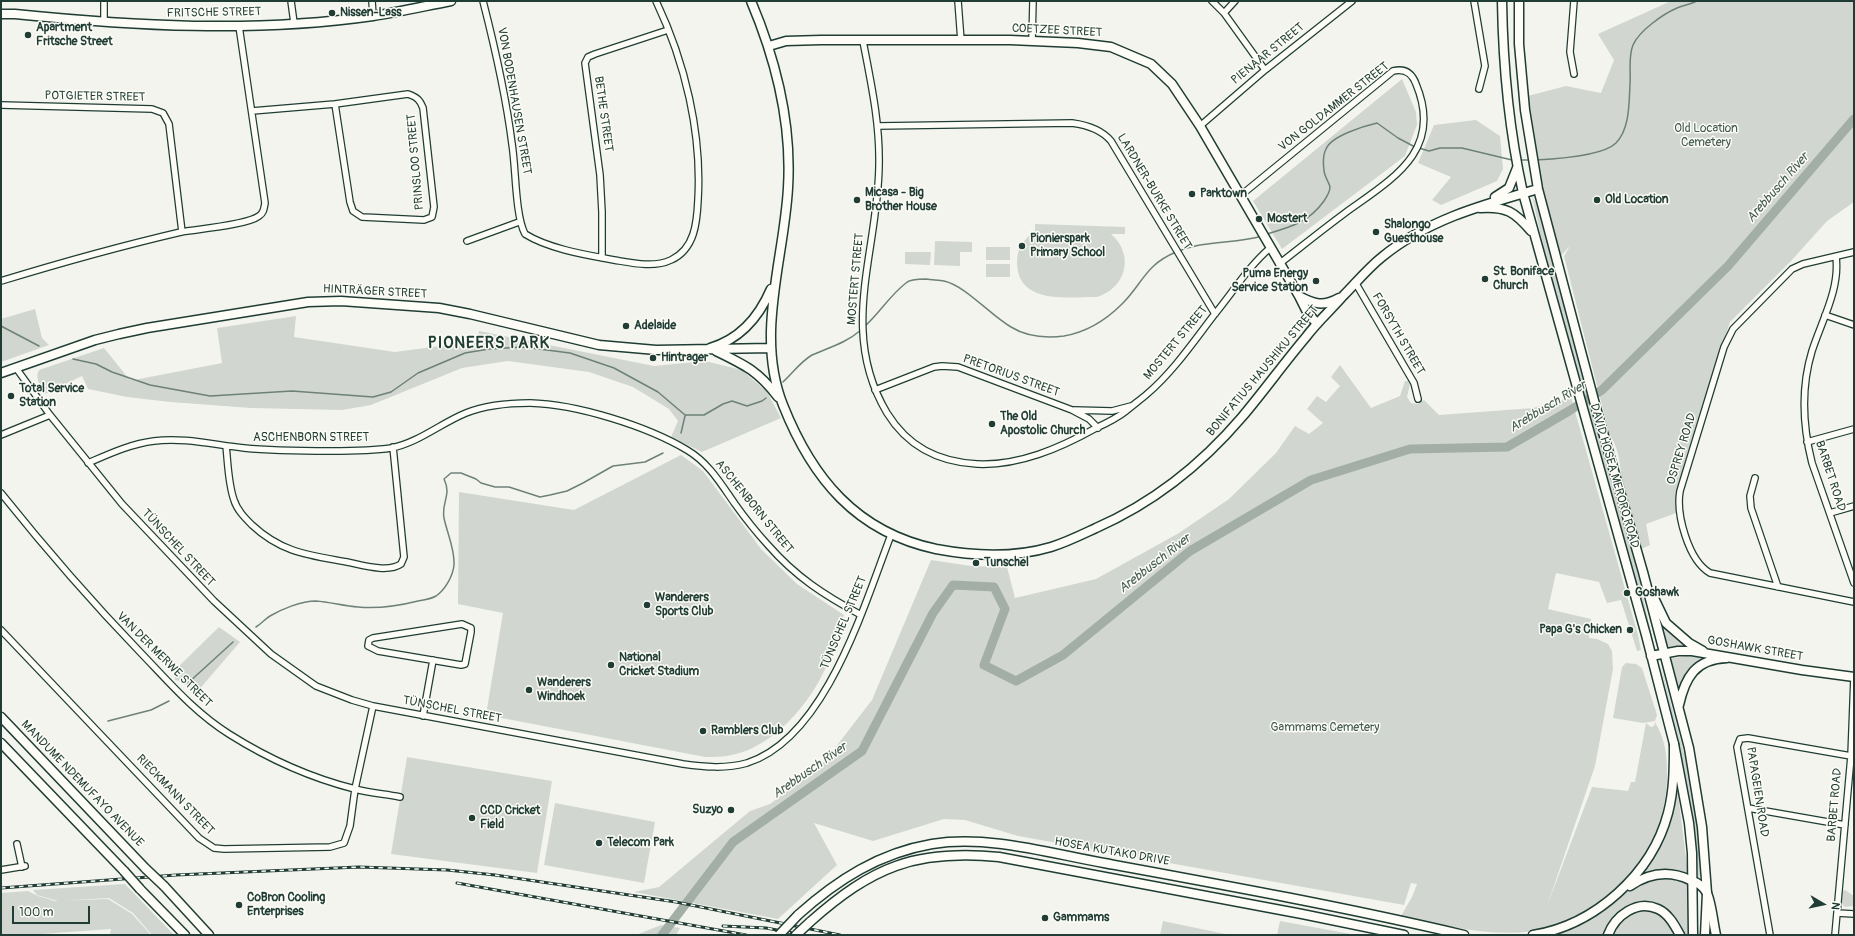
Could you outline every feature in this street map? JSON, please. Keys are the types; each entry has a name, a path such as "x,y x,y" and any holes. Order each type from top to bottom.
{"main road":[{"name":"FRITSCHE STREET","path":"1,14 104,22 239,26 373,16 450,1"},
{"name":"BONIFATIUS HAUSHIKU STREET","path":"752,1 769,46 784,107 788,156 786,214 771,319 771,345 776,384 782,403 794,430 822,477 837,495 854,511 891,535 922,546 978,555 1022,553 1048,548 1065,542 1116,519 1165,489 1198,463 1239,421 1306,336 1345,295 1355,282 1382,257 1404,240 1430,226 1484,204 1538,190"},
{"name":"DAVID HOSEA MERORO ROAD","path":"1502,1 1506,89 1517,166 1523,193 1674,744 1689,823 1693,881 1693,935"},
{"name":"DAVID HOSEA MERORO ROAD","path":"1518,1 1519,44 1529,139 1538,190 1596,408 1643,572 1689,748 1699,809 1707,893 1705,935"},
{"path":"765,33 775,40 786,41"},
{"path":"774,64 778,48 786,41"},
{"name":"COETZEE STREET","path":"769,46 786,41 1032,41 1111,47 1151,64 1172,84 1200,126 1306,310 1317,324"},
{"path":"1484,204 1504,193 1509,188 1517,166"},
{"path":"1470,209 1488,208 1510,211 1524,222 1533,233"},
{"path":"704,349 733,338 748,327 758,316 776,279"},
{"path":"1299,296 1312,304 1322,305 1345,295"},
{"name":"HINTRÄGER STREET","path":"1,373 94,340 147,328 293,304 341,301 439,308 599,345 656,350 771,345"},
{"path":"1306,310 1310,324 1306,336"},
{"name":"HINTRÄGER STREET","path":"704,349 714,350 771,345"},
{"path":"714,350 744,364 756,372 782,403"},
{"path":"1643,572 1666,623 1689,643 1706,652"},
{"name":"GOSHAWK STREET","path":"1651,656 1678,651 1706,652 1802,670 1854,677"},
{"path":"1678,708 1685,682 1689,675 1699,667 1722,658 1739,658"},
{"name":"MANDUME NDEMUFAYO AVENUE","path":"1,717 164,886 209,935"},
{"path":"1,743 185,935"},
{"path":"1615,896 1648,859 1664,826 1672,794 1674,744"},
{"name":"HOSEA KUTAKO DRIVE","path":"779,935 798,915 827,890 861,868 885,857 931,844 974,842 1002,844 1139,870 1388,918 1464,935"},
{"name":"HOSEA KUTAKO DRIVE","path":"796,935 839,897 865,880 886,869 918,859 940,855 979,855 999,857 1278,909 1404,935"},
{"path":"1533,935 1545,933 1579,920 1638,880 1659,873 1679,875 1702,886 1707,893 1716,935"},
{"path":"1608,935 1618,918 1631,910 1644,906 1658,908 1663,912 1674,924 1680,935"}],"street":[{"path":"104,1 104,22"},
{"path":"291,1 294,23"},
{"path":"372,1 373,16"},
{"name":"VON BODENHAUSEN STREET","path":"483,1 512,142 519,222"},
{"path":"467,241 519,222 525,234 533,239 547,245 602,258 653,264 671,260 684,251 693,237 697,222 699,171 698,151 690,101 668,30 656,1"},
{"path":"958,1 961,41"},
{"path":"1032,41 1033,1"},
{"path":"1212,1 1224,13 1264,70"},
{"path":"1224,13 1235,1"},
{"name":"PIENAAR STREET","path":"1200,126 1264,70 1352,1"},
{"path":"1474,1 1485,66 1479,89"},
{"path":"1574,1 1570,52 1574,74"},
{"path":"1,281 84,257 182,232 248,220 260,216 264,210 265,202 239,26"},
{"name":"BETHE STREET","path":"602,258 600,175 586,63 588,57 595,54 668,30"},
{"name":"MOSTERT STREET","path":"863,41 878,126 879,166 877,196 863,307 862,342 875,390 895,426 906,438 935,456 954,462 1003,464 1052,450 1116,418 1147,394 1162,379 1216,314 1244,275 1270,248"},
{"name":"VON GOLDAMMER STREET","path":"1240,196 1393,71 1405,70 1411,74 1424,108 1424,127 1417,148 1409,161 1382,186 1279,264"},
{"name":"PRINSLOO STREET","path":"252,111 335,104 408,94 415,96 420,100 422,108 434,207 432,216 424,220 362,217 353,211 350,202 335,104"},
{"name":"POTGIETER STREET","path":"1,105 152,109 163,113 169,124 182,232"},
{"name":"LARDNER-BURKE STREET","path":"878,126 1072,123 1095,129 1107,136 1111,141 1216,314"},
{"name":"OSPREY ROAD","path":"1854,252 1803,264 1792,269 1733,329 1724,347 1680,491 1678,505 1693,555 1702,569 1778,587 1854,602"},
{"name":"BARBET ROAD","path":"1836,256 1837,276 1812,351 1806,380 1804,405 1806,442 1854,583"},
{"name":"FORSYTH STREET","path":"1355,282 1414,383 1418,398"},
{"path":"1825,315 1854,325"},
{"name":"PRETORIUS STREET","path":"875,390 938,366 958,367 1072,410 1089,419 1098,428"},
{"name":"TÜNSCHEL STREET","path":"16,368 50,415 122,504 214,602 271,654 316,686 345,698 373,706 423,716 683,764 715,767 746,763 760,758 778,746 813,709 833,677 861,615 891,535"},
{"name":"ASCHENBORN STREET","path":"88,463 116,451 139,443 154,440 198,442 266,450 354,451 393,447 467,413 496,405 516,403 549,404 569,407 607,417 647,431 685,449 700,459 712,472 768,545 789,566 810,585 861,615"},
{"name":"PRETORIUS STREET","path":"1072,410 1112,411 1131,406"},
{"path":"1,435 50,415"},
{"path":"1806,442 1854,429"},
{"path":"226,446 232,491 237,507 244,517 272,540 289,550 315,556 390,568 401,564 404,557 393,447"},
{"path":"1755,478 1750,496 1751,508 1778,587"},
{"name":"VAN DER MERWE STREET","path":"1,493 35,536 95,605 167,681 198,711 228,733 269,757 295,768 355,789 400,797"},
{"path":"1830,513 1854,506"},
{"path":"458,624 471,628 465,664 456,665 433,660 372,649 368,646 368,643 369,640 373,638 458,624"},
{"name":"RIECKMANN STREET","path":"1,630 199,838 214,848 234,850 330,847 344,843 348,836 355,789 373,706"},
{"path":"423,716 433,660"},
{"name":"BARBET ROAD","path":"1835,935 1851,756 1854,677"},
{"name":"PAPAGEIEN ROAD","path":"1770,935 1737,747 1740,739 1753,738 1851,756"},
{"path":"1748,808 1845,825"},
{"path":"1,870 23,867 17,844"},
{"path":"1836,913 1854,914"}],"green space":[{"name":"Old Location Cemetery","path":"1671,1 1854,1 1854,202 1827,221 1791,261 1730,322 1694,431 1678,487 1676,495 1676,513 1646,524 1650,545 1639,550 1623,489 1618,456 1609,433 1564,256 1570,246 1557,260 1538,189 1524,97 1566,86 1601,93 1614,60 1598,34"},
{"path":"1402,79 1416,112 1417,125 1405,156 1282,249 1253,201"},
{"path":"1476,120 1500,136 1503,169 1497,181 1441,205 1432,200 1451,177 1418,163 1434,125"},
{"path":"1532,196 1536,203 1619,502 1639,578 1654,647 1548,268"},
{"path":"1035,224 1125,227 1125,234 1111,234 1123,251 1125,261 1121,279 1107,293 1097,297 1072,298 1046,296 1025,286 1019,276 1017,257 1024,241 1035,231"},
{"path":"935,241 972,242 972,252 960,252 960,266 934,265"},
{"path":"986,247 1010,247 1010,260 986,260"},
{"path":"905,252 931,252 930,265 905,264"},
{"path":"986,264 1010,264 1010,277 986,277"},
{"path":"35,309 42,338 49,345 1,362 1,319"},
{"path":"296,316 294,337 395,352 478,341 479,331 654,366 705,361 742,370 767,392 781,418 702,452 671,437 678,421 669,409 633,387 589,372 508,361 462,368 371,405 342,410 251,408 127,397 88,389 82,376 45,394 37,376 39,370 104,348 129,379 134,380 222,363 217,328"},
{"name":"Gammams Cemetery","path":"1340,365 1371,408 1400,396 1405,381 1409,381 1410,384 1407,397 1411,403 1417,404 1424,400 1439,415 1533,408 1571,397 1641,650 1637,651 1621,600 1607,603 1599,582 1556,573 1548,609 1591,619 1589,638 1597,639 1608,644 1612,651 1613,669 1595,766 1547,906 1592,787 1628,791 1631,782 1635,782 1646,723 1651,727 1654,726 1655,722 1665,747 1667,760 1664,803 1656,830 1643,856 1626,878 1605,898 1581,914 1554,925 1526,932 1510,933 1479,931 1401,916 1412,897 1417,884 1411,883 1404,905 1018,836 965,820 944,819 873,841 814,823 837,865 778,919 634,892 659,887 750,811 770,804 821,766 872,700 931,560 971,566 1007,567 1015,598 1096,579 1179,533 1229,499 1276,453 1295,426 1309,434 1323,423 1307,409 1317,396 1326,402 1340,386 1331,377"},
{"name":"Wanderers Sports Club","path":"681,455 703,471 761,549 797,584 844,615 826,667 819,681 800,709 776,733 762,743 747,750 722,757 705,757 486,715 503,613 458,604 459,492 574,510"},
{"path":"1657,616 1671,633 1690,646 1667,647"},
{"path":"219,627 240,642 197,692 180,681 175,680 175,670"},
{"path":"1692,655 1712,657 1691,669 1687,673 1678,690 1669,659"},
{"path":"1660,662 1688,768 1697,823 1701,869 1699,879 1697,877 1687,788"},
{"path":"1626,663 1636,664 1642,668 1657,715 1655,721 1643,723 1613,718 1622,667"},
{"name":"CCD Cricket Field","path":"407,757 552,781 537,873 391,854"},
{"path":"1676,778 1688,874 1675,871 1635,879 1647,865"},
{"name":"Telecom Park","path":"555,803 655,822 644,883 544,865"},
{"path":"1660,876 1689,881 1688,935 1683,935 1676,922 1671,918 1642,903 1628,905 1618,913 1610,924 1605,935 1553,934 1582,923 1641,882"},
{"path":"125,884 174,935 152,935 133,913 109,898 58,901 37,895 33,890"},
{"path":"1845,890 1854,896 1854,906 1845,907 1842,904 1842,891"},
{"path":"28,891 38,896 55,901 108,899 132,914 151,935 110,935 111,929 28,935 1,935 1,893"},
{"path":"1638,909 1652,911 1662,916 1677,935 1612,935 1621,919"},
{"path":"1163,921 1230,935 1160,935"},
{"path":"1280,921 1356,935 1277,935"},
{"path":"661,925 680,928 676,935 636,935"}],"waterway":[{"path":"1536,160 1566,158 1590,154 1601,151 1616,143 1621,137 1628,115 1630,64 1633,45 1640,34 1665,14 1697,1"},
{"name":"Arebbusch River","path":"662,935 733,842 862,751 933,613 953,585 994,587 1005,609 984,665 1016,681 1063,655 1190,551 1311,480 1410,449 1507,447 1602,390 1728,266 1854,119"},
{"path":"1267,234 1292,226 1306,219 1324,201 1330,187 1324,172 1324,154 1329,144 1334,140 1356,129 1377,123 1398,138 1415,147"},
{"path":"1419,148 1429,151 1440,148 1462,148 1512,160"},
{"path":"1520,160 1530,160"},
{"path":"1179,251 1199,245 1262,236"},
{"path":"864,327 906,283 913,280 926,279 944,281 952,284 961,289 1003,322 1024,333 1051,337 1081,332 1109,315 1122,304 1145,275 1157,263 1176,252"},
{"path":"1,326 39,346"},
{"path":"783,382 800,364 812,355 844,342 861,330"},
{"path":"73,359 96,364 112,372 150,385 210,396 292,391 373,397 391,392 418,373 465,353 489,349 523,347 570,353 614,368 658,392 685,415 704,415 723,404 732,401 747,406 762,401 766,398"},
{"path":"681,433 685,416"},
{"path":"256,627 275,613 304,602 316,601 366,608 396,606 434,597 445,586 450,578 454,565 453,553 443,513 447,494 444,479 451,473 461,473 476,479 481,483 495,487 509,487 540,497 567,491 613,466 645,462 663,453"},
{"path":"188,683 233,642"},
{"path":"108,721 151,710 169,701"}],"railway":[{"path":"1,888 176,875 359,867 447,870 495,875 676,902 840,935"},
{"path":"457,883 746,935"},
{"path":"723,926 766,928 804,935"}],"place":[{"name":"Nissen-Lass","path":"332,13"},
{"name":"Apartment Fritsche Street","path":"28,35"},
{"name":"Parktown","path":"1192,194"},
{"name":"Micasa - Big Brother House","path":"857,200"},
{"name":"Old Location","path":"1597,200"},
{"name":"Mostert","path":"1259,219"},
{"name":"Shalongo Guesthouse","path":"1376,232"},
{"name":"Pionierspark Primary School","path":"1022,246"},
{"name":"St. Boniface Church","path":"1485,279"},
{"name":"Puma Energy Service Station","path":"1316,281"},
{"name":"Adelaide","path":"626,326"},
{"name":"Hintrager","path":"653,358"},
{"name":"Total Service Station","path":"11,396"},
{"name":"The Old Apostolic Church","path":"992,424"},
{"name":"Tunschel","path":"976,563"},
{"name":"Goshawk","path":"1627,593"},
{"name":"Wanderers Sports Club","path":"647,605"},
{"name":"Papa G's Chicken","path":"1630,630"},
{"name":"National Cricket Stadium","path":"611,665"},
{"name":"Wanderers Windhoek","path":"529,690"},
{"name":"Ramblers Club","path":"703,731"},
{"name":"Suzyo","path":"731,810"},
{"name":"CCD Cricket Field","path":"472,818"},
{"name":"Telecom Park","path":"599,843"},
{"name":"CoBron Cooling Enterprises","path":"239,905"},
{"name":"Gammams","path":"1045,918"}],"district":[{"name":"PIONEERS PARK","path":"489,344"}]}
